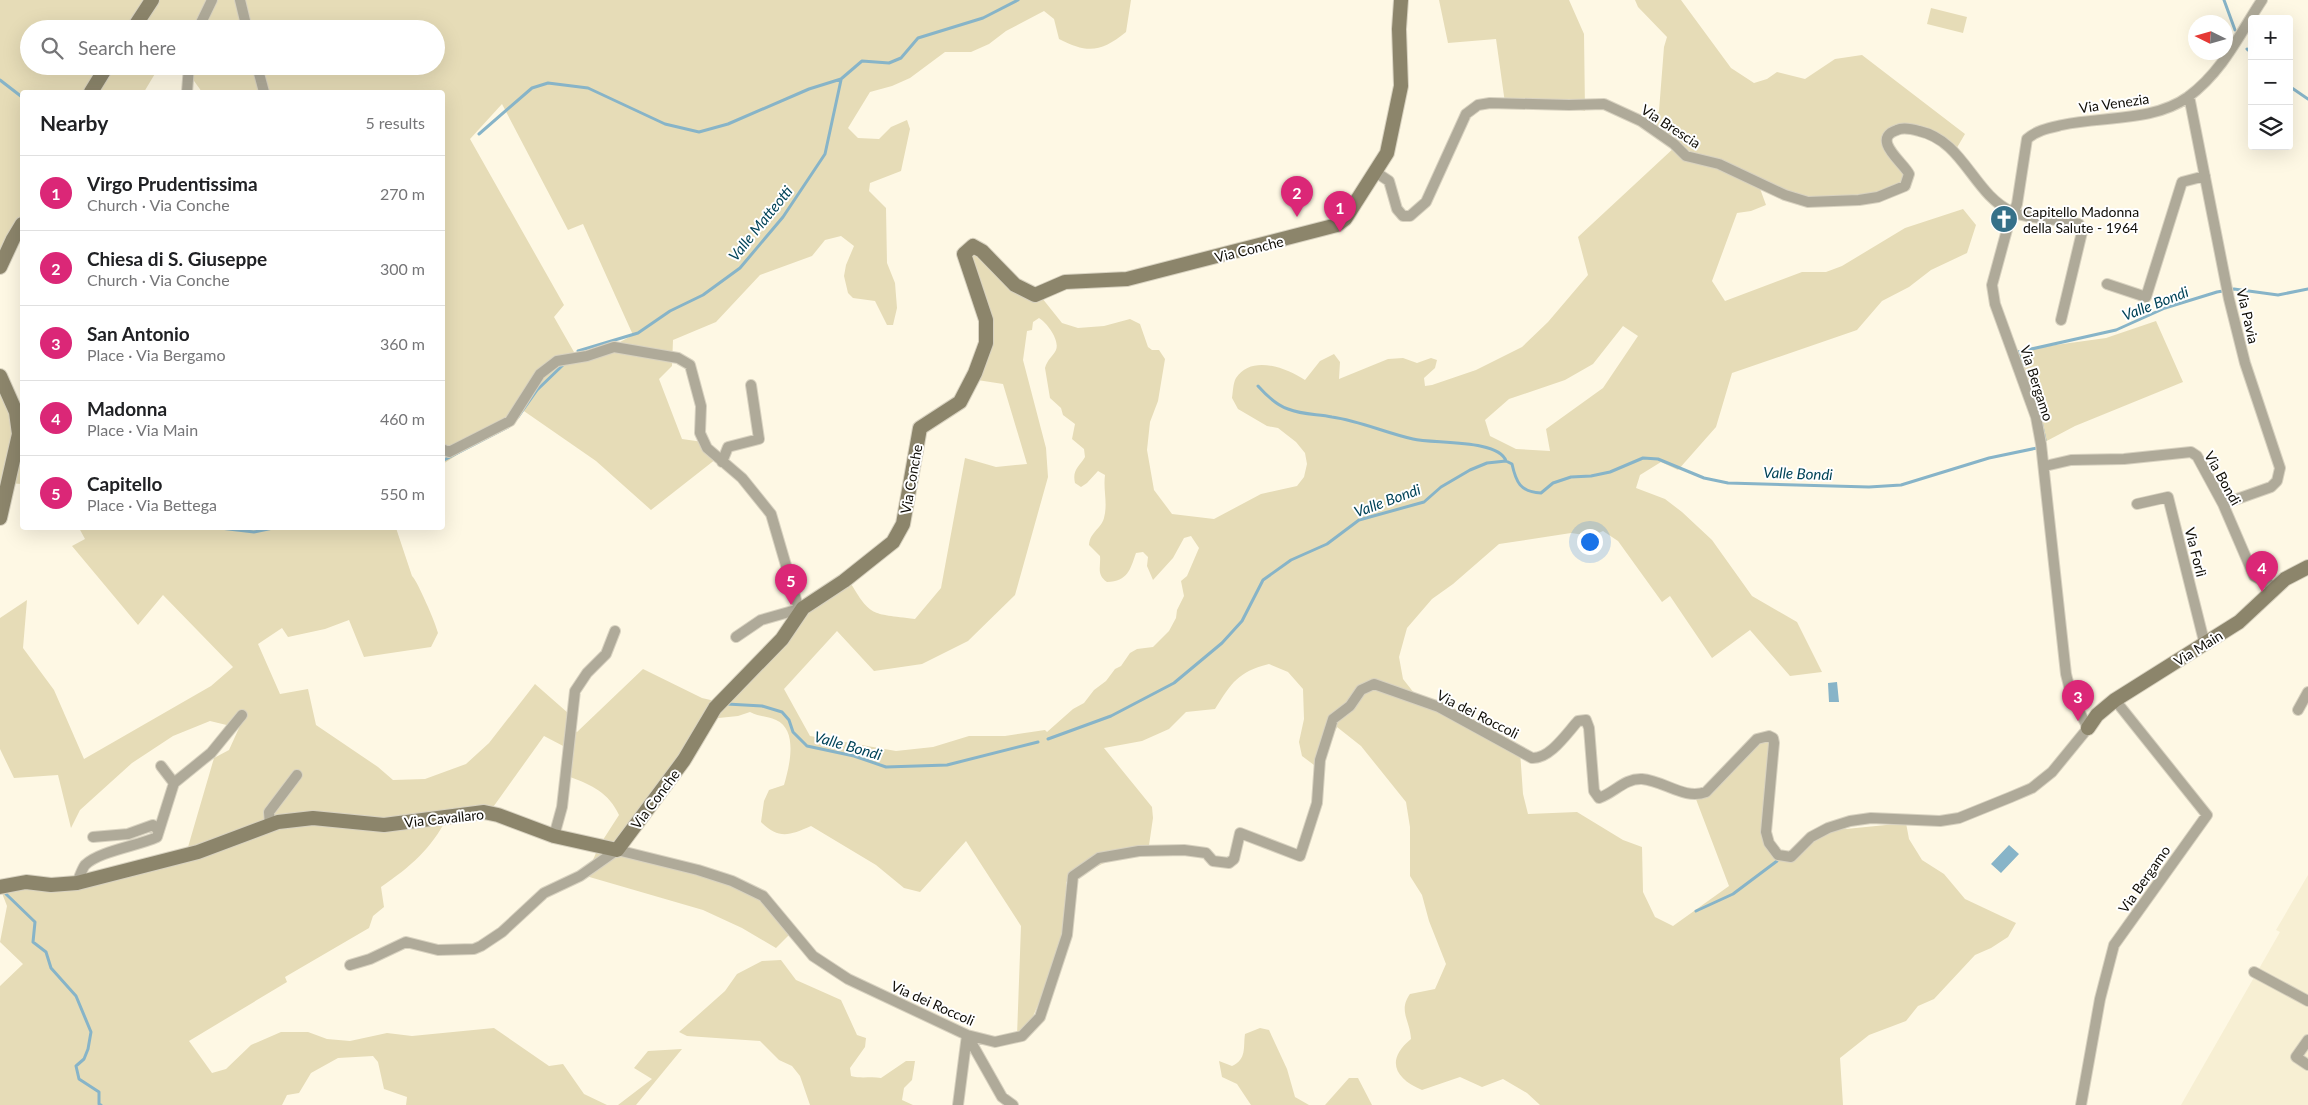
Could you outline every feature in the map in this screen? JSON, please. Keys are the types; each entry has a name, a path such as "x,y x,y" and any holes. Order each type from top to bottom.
{"street":[{"path":"138,20 152,0"},
{"path":"202,20 212,0"},
{"path":"240,0 245,20"},
{"name":"Via Conche","path":"617,850 684,760 715,708 782,638 804,608 844,581 893,542 903,524 920,428 960,402 975,373 986,343 986,320 964,254 973,246 982,250 1015,285 1035,295 1065,282 1127,279 1337,226 1345,219 1377,173 1387,153 1401,86 1399,28 1401,0"},
{"name":"Via Venezia","path":"2013,213 2027,139 2034,133 2080,121 2149,113 2173,105 2189,96 2228,58 2262,0"},
{"path":"92,90 101,75"},
{"path":"187,90 188,75"},
{"path":"259,75 263,90"},
{"name":"Via Pavia","path":"2189,96 2229,299 2245,363 2280,468 2277,481 2270,487 2223,504"},
{"name":"Via Brescia","path":"1377,173 1389,181 1397,209 1403,216 1410,216 1426,202 1466,114 1478,105 1490,103 1604,104 1641,121 1674,144 1686,156 1718,164 1785,195 1808,202 1859,200 1878,197 1905,186 1909,174 1887,147 1887,137 1899,128 1928,133 1956,151 1997,202 2013,213"},
{"path":"2107,284 2146,297 2182,182 2205,176"},
{"path":"2013,213 2079,224 2082,232 2061,320"},
{"name":"Via Bergamo","path":"2013,213 1992,285 1995,304 2036,416 2045,466 2066,674 2072,698 2088,728"},
{"path":"0,267 20,227"},
{"path":"445,450 449,452 510,421 540,374 557,361 587,356 614,347 678,358 690,365 701,406 700,433 707,448 742,478 772,514 797,603 804,608"},
{"path":"0,376 16,412 19,434 0,518"},
{"path":"722,462 728,447 759,439 751,385"},
{"name":"Via Bondi","path":"2045,466 2071,460 2124,459 2191,452 2198,456 2223,504 2254,576 2276,588"},
{"name":"Via Forlì","path":"2136,504 2168,497 2205,645"},
{"name":"Via Main","path":"2088,728 2098,714 2115,700 2239,622 2285,579 2308,567"},
{"path":"736,636 761,620 804,608"},
{"path":"554,836 562,807 575,690 586,673 606,654 615,631"},
{"name":"Via dei Roccoli","path":"617,850 698,870 732,881 763,896 813,956 848,979 967,1035 995,1042 1022,1036 1040,1017 1067,935 1073,876 1099,858 1139,851 1184,850 1206,853 1213,861 1230,862 1234,859 1240,833 1300,856 1317,803 1320,760 1333,718 1350,706 1361,690 1374,684 1439,707 1532,758 1539,759 1547,754 1578,721 1586,720 1589,728 1594,791 1599,798 1629,780 1642,779 1697,796 1706,792 1757,740 1764,735 1769,736 1773,738 1774,743 1766,832 1769,843 1778,855 1791,857 1812,837 1828,828 1850,821 1871,818 1940,821 1959,818 2032,788 2052,772 2088,728"},
{"path":"2298,710 2308,692"},
{"name":"Via Bergamo","path":"2081,1105 2100,999 2114,945 2207,814 2115,700"},
{"path":"77,883 85,865 114,850 140,844 157,837 174,783 211,753 242,715"},
{"path":"161,766 174,783"},
{"path":"270,825 269,812 297,776"},
{"name":"Via Cavallaro","path":"0,888 26,882 51,885 77,883 198,852 270,825 313,818 384,825 484,812 498,815 554,836 617,850"},
{"path":"94,837 128,834 153,825 159,831"},
{"path":"350,965 370,959 406,942 438,950 474,949 481,946 502,932 544,893 580,876 617,850"},
{"path":"2254,972 2308,1001"},
{"path":"958,1105 967,1035"},
{"path":"967,1035 1002,1097 1013,1105"},
{"path":"2308,1040 2296,1057 2308,1065"}],"shaded area":[{"path":"0,0 1131,0 1126,32 1109,44 1101,47 1086,49 1059,39 1054,19 1044,11 1006,31 989,44 971,52 945,52 910,78 892,86 870,92 848,128 858,138 879,139 891,127 907,120 910,129 901,171 870,183 869,191 886,208 887,263 895,283 897,308 893,325 887,325 875,301 853,298 848,293 844,276 846,265 854,246 841,236 825,240 812,256 760,275 716,322 673,340 672,366 659,379 682,439 703,442 716,459 651,510 596,461 521,409 477,442 445,463 445,90 201,90 190,75 445,75 445,20 20,20 20,75 154,75 145,90 20,90 20,228 0,269","holes":["502,104 568,230 583,224 633,335 607,349 578,359 554,317 564,305 470,139"]},
{"path":"1439,0 1569,0 1584,34 1585,111 1555,104 1505,103 1496,39 1448,43"},
{"path":"1635,0 1681,0 1731,68 1754,83 1767,79 1777,72 1805,79 1835,59 1862,55 1965,134 1955,151 1913,130 1887,137 1908,180 1878,197 1808,202 1758,183 1766,205 1751,211 1737,213 1712,281 1725,301 1802,272 1826,272 1842,266 1905,228 1963,209 1976,225 1967,253 1931,270 1909,287 1882,301 1857,330 1732,373 1716,427 1678,470 1661,462 1640,475 1636,488 1665,499 1682,512 1712,540 1752,596 1797,622 1822,672 1790,676 1750,630 1712,658 1670,596 1662,602 1618,541 1603,531 1592,536 1571,533 1499,544 1453,584 1432,599 1407,628 1399,657 1403,679 1418,698 1520,751 1523,794 1528,814 1577,812 1623,840 1642,847 1643,892 1655,917 1673,926 1729,886 1694,794 1723,778 1771,730 1766,823 1776,854 1785,859 1839,824 1846,829 1906,823 1909,839 1922,860 1944,874 1965,899 2016,923 2008,937 1991,948 1975,955 1934,999 1918,1006 1906,1021 1869,1035 1840,1058 1843,1105 1540,1105 1527,1093 1503,1079 1482,1087 1460,1077 1422,1090 1405,1080 1400,1075 1396,1061 1398,1054 1411,1039 1405,1011 1407,1000 1410,994 1435,989 1446,964 1429,921 1422,895 1410,876 1410,827 1406,802 1361,746 1337,727 1318,768 1302,756 1299,742 1304,719 1303,689 1288,672 1269,664 1258,667 1237,679 1215,709 1186,712 1169,729 1142,741 1104,748 1152,807 1153,818 1148,852 1132,849 1066,882 1067,938 1031,1021 1017,1036 1021,926 966,841 920,892 904,888 876,865 811,826 790,834 773,831 761,822 764,801 769,790 784,785 790,760 790,740 788,732 776,720 750,712 738,716 709,719 616,846 769,897 795,929 776,948 742,928 703,910 586,876 599,846 619,815 605,795 586,783 570,777 567,748 544,736 491,810 447,818 434,839 419,857 381,887 384,907 373,916 369,928 285,977 287,982 189,1041 212,1073 226,1069 251,1045 281,1032 308,1032 327,1039 350,1041 387,1033 412,1036 494,1028 549,1066 563,1064 584,1094 607,1105 406,1105 407,1097 384,1089 378,1062 373,1056 338,1058 311,1073 299,1093 287,1095 282,1105 0,1105 0,986 23,964 0,942 7,906 0,888 77,879 186,854 214,758 229,750 239,728 210,721 173,736 132,763 80,810 71,828 58,775 14,778 0,749 0,618 27,600 23,648 54,690 84,759 211,686 233,667 163,595 138,625 72,546 85,539 80,530 397,530 412,576 418,585 438,633 431,647 364,657 349,620 325,629 288,637 282,628 258,644 280,694 308,689 316,725 378,767 393,780 425,779 466,764 489,743 535,684 568,713 569,727 577,732 643,669 702,698 719,702 800,608 847,577 861,600 873,611 889,616 915,619 941,588 965,458 996,467 1027,464 1003,384 971,379 985,339 966,247 1025,287 1038,293 1062,323 1078,328 1104,326 1130,319 1140,324 1148,347 1152,350 1159,350 1165,359 1158,401 1150,422 1147,450 1154,490 1172,514 1214,519 1261,494 1297,486 1304,477 1307,464 1305,453 1296,442 1278,428 1267,426 1238,409 1232,398 1236,378 1251,366 1260,365 1279,368 1305,380 1320,361 1334,354 1340,362 1339,379 1388,359 1403,358 1417,363 1431,358 1437,360 1435,368 1424,378 1425,386 1432,385 1476,370 1522,347 1548,322 1588,275 1578,237 1676,146 1648,127 1659,111 1664,47 1667,37 1638,7","holes":["1039,318 1046,324 1057,346 1045,368 1050,398 1061,408 1063,415 1075,424 1072,439 1084,449 1085,457 1075,472 1075,483 1081,487 1098,471 1105,475 1106,507 1104,518 1091,537 1089,545 1100,556 1101,576 1107,582 1124,577 1130,569 1136,553 1143,552 1148,557 1147,566 1153,580 1173,558 1184,538 1191,536 1199,548 1187,576 1181,581 1184,596 1169,631 1153,647 1137,649 1130,653 1121,666 1115,669 1084,703 1073,709 1047,732 1045,730 1005,736 969,736 933,747 896,751 810,736 784,689 837,631 874,671 922,664 968,641 1015,595 1048,477 1046,448 1023,360 1027,331 1032,330 1033,322","1623,326 1638,336 1603,388 1546,429 1550,451 1516,449 1490,436 1485,420 1509,399 1565,380 1593,364"]},
{"path":"1931,8 1967,17 1963,33 1927,24"},
{"path":"2156,321 2183,382 2075,426 2041,444 2012,351 2106,338"},
{"path":"0,370 20,420 20,484 6,483 0,513"},
{"path":"2308,875 2308,1105 2181,1105 2280,932 2276,930"},
{"path":"781,960 796,980 841,1000 857,1035 866,1038 865,1047 850,1068 851,1076 881,1078 906,1061 915,1061 912,1080 904,1088 902,1100 913,1105 810,1105 800,1076 792,1066 779,1060 760,1041 687,1036 679,1032 725,991 737,974 762,961"},
{"path":"1260,1028 1269,1030 1287,1069 1295,1097 1309,1105 1251,1105 1237,1084 1222,1077 1219,1061 1232,1066 1237,1063 1243,1053 1245,1034"},
{"path":"682,1049 636,1105 618,1105 652,1079 634,1068 648,1051"},
{"path":"1349,1078 1358,1078 1372,1105 1325,1105"}],"water":[{"path":"1837,682 1839,702 1829,702 1828,683"},
{"path":"2009,845 2019,854 2001,873 1991,864"}],"waterway":[{"name":"Valle Matteotti","path":"479,134 532,88 548,83 588,88 665,124 699,132 728,124 809,89 841,79 862,61 889,63 901,58 918,38 983,18 1018,0"},
{"name":"Valle Matteotti","path":"2224,0 2235,30"},
{"path":"0,80 20,95"},
{"name":"Valle Matteotti","path":"578,351 638,333 670,311 703,295 740,268 783,217 825,154 841,80"},
{"name":"Valle Matteotti","path":"2293,89 2308,99"},
{"name":"Valle Bondi","path":"2023,366 2018,352 2116,330 2165,308 2217,292 2234,289 2278,295 2308,289"},
{"name":"Valle Matteotti","path":"518,417 537,390 564,364"},
{"path":"1258,386 1275,402 1294,411 1342,419 1413,439 1479,446 1501,454 1506,461"},
{"name":"Valle Bondi","path":"2041,421 2045,440"},
{"name":"Valle Matteotti","path":"445,459 508,427"},
{"name":"Valle Bondi","path":"1048,739 1111,716 1174,683 1222,643 1242,621 1263,580 1291,560 1327,544 1359,520 1424,502 1441,487 1470,470 1487,463 1506,461 1512,464 1520,485 1528,491 1541,493 1553,483 1571,477 1591,476 1610,472 1643,458 1658,459 1704,478 1728,483 1869,487 1901,485 1989,458 2037,448"},
{"name":"Valle Matteotti","path":"237,530 254,532 264,530"},
{"name":"Valle Bondi","path":"727,704 762,706 782,712 789,720 793,732 807,746 854,756 886,767 947,765 1038,742"},
{"path":"1696,911 1733,894 1777,861"},
{"path":"6,894 35,922 33,942 46,952 51,968 76,996 91,1032 84,1059 76,1066 79,1079 99,1092 99,1104 101,1105"}],"place":[{"name":"Chiesa di S. Giuseppe","path":"1297,217"},
{"name":"Capitello Madonna della Salute - 1964","path":"2004,219"},
{"name":"Virgo Prudentissima","path":"1340,232"},
{"name":"Madonna","path":"2262,592"},
{"name":"Capitello","path":"791,605"},
{"name":"San Antonio","path":"2078,721"}]}
